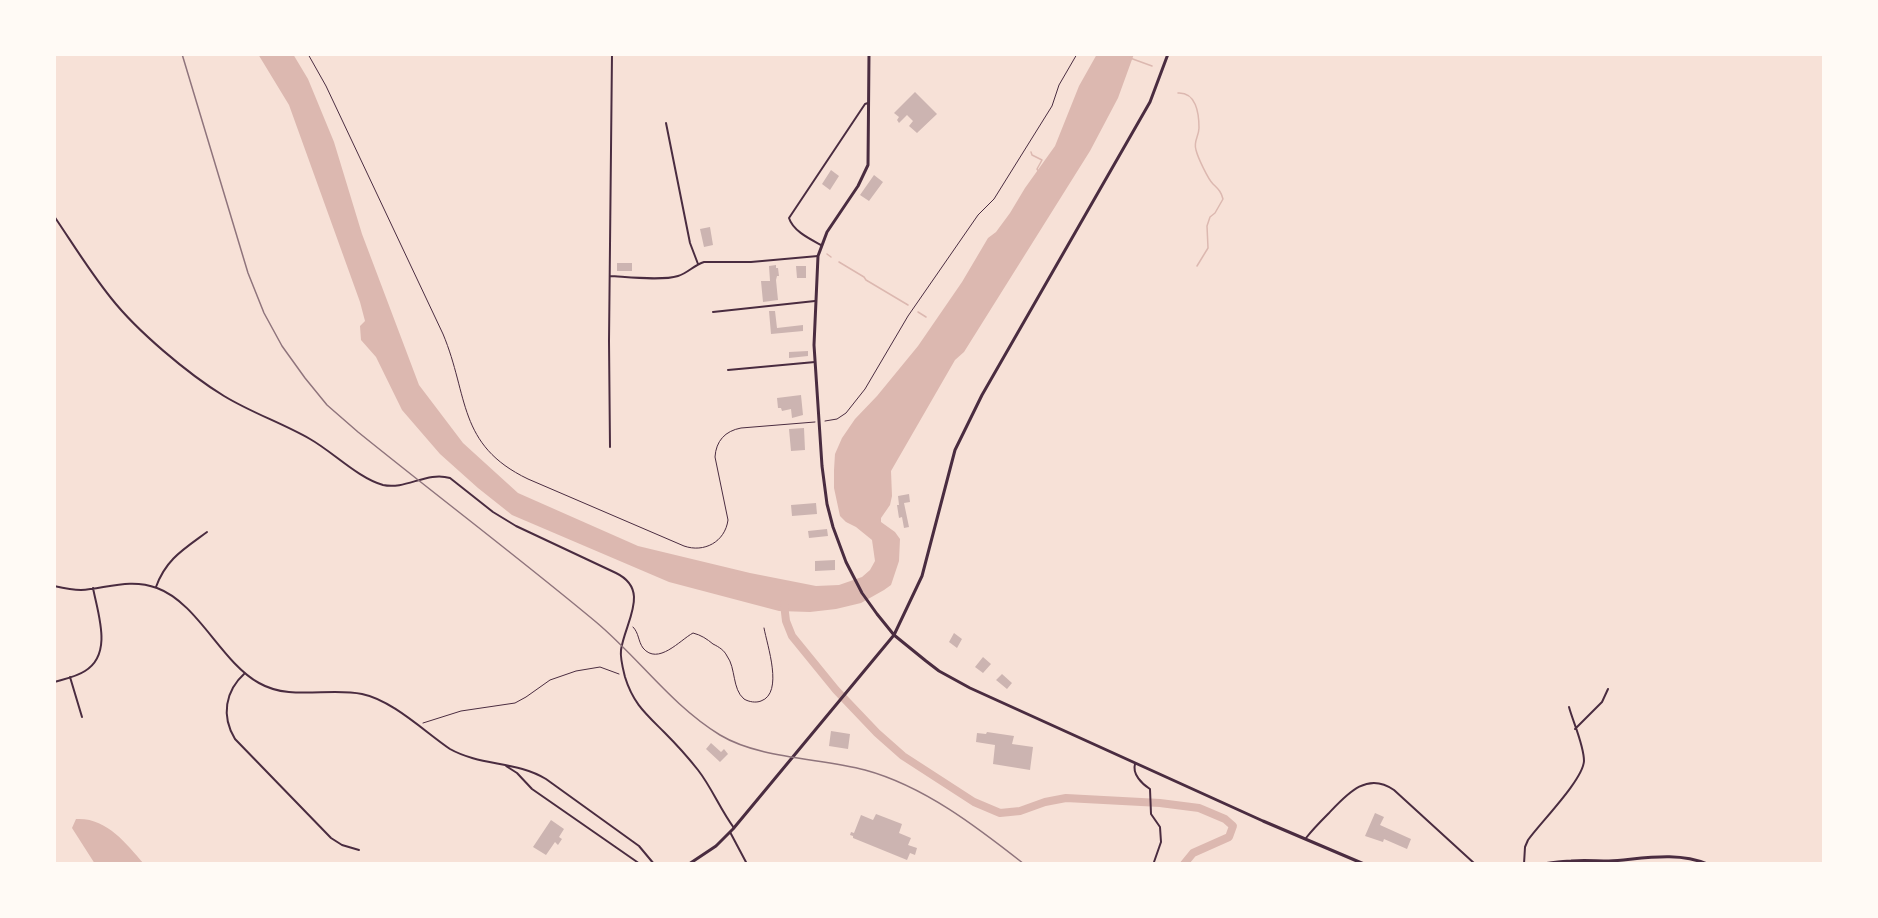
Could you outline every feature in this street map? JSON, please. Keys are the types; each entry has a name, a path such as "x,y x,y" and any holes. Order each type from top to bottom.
{"main road":[{"path":"869,54 869,158 867,168 821,245 818,256 815,302 815,362 825,493 833,527 849,569 862,593 894,635 939,671 970,688 1263,821 1364,864"},
{"path":"689,864 716,846 734,828 894,635 922,576 944,489 960,438 1150,102 1168,54"},
{"path":"1543,864 1642,857 1673,857 1698,860 1707,864"}],"street":[{"path":"610,447 612,54"},
{"path":"821,245 803,234 789,218 865,104 869,102"},
{"path":"666,123 690,243 698,264"},
{"path":"54,216 121,311 167,353 210,387 314,442 376,482 395,487 428,478 441,476 450,478 516,526 628,580 634,591 634,600 621,652 629,689 638,706 696,768 734,828"},
{"path":"610,276 670,277 682,274 704,262 751,262 818,256"},
{"path":"713,312 815,302"},
{"path":"728,370 815,362"},
{"path":"156,587 162,572 172,559 207,532"},
{"path":"54,586 74,590 128,583 156,587 179,601 245,673 258,683 276,690 290,692 345,692 373,697 386,703 461,755 529,770 546,779 639,846 654,864"},
{"path":"54,682 84,672 98,659 102,638 93,588"},
{"path":"245,673 232,687 226,705 228,725 235,739 331,838 359,850"},
{"path":"70,677 82,717"},
{"path":"1575,729 1602,702 1608,689"},
{"path":"1524,864 1525,847 1528,840 1564,796 1582,768 1583,754 1569,707"},
{"path":"1135,763 1133,768 1135,774 1150,789 1151,814 1160,827 1161,842 1154,861"},
{"path":"503,765 515,771 532,789 640,864"},
{"path":"1306,838 1357,788 1372,782 1380,783 1389,787 1475,864"},
{"path":"730,832 747,864"}],"path":[{"path":"308,54 326,86 452,355 470,422 491,453 510,469 528,479 684,546 703,548 720,539 728,520 715,458 715,450 720,440 730,431 741,428 815,422"},
{"path":"822,422 837,419 846,413 865,389 909,316 978,215 994,199 1052,106 1059,85 1077,54"},
{"path":"628,625 636,629 643,648 652,653 668,651 693,633 708,640 722,649 729,658 738,690 746,700 758,702 767,698 771,691 773,674 764,628"},
{"path":"417,726 461,711 518,702 549,680 576,671 600,668 612,673 624,674"}],"shaded area":[{"path":"258,54 293,54 308,79 334,142 362,234 419,385 463,443 518,493 638,546 816,586 839,585 862,577 875,561 872,540 840,516 834,488 834,470 835,454 842,438 855,419 918,346 962,282 988,238 996,232 1010,213 1055,146 1079,86 1097,54 1134,54 1118,98 1090,151 964,352 955,360 891,471 892,496 881,522 895,532 900,539 899,561 891,585 861,603 810,612 779,611 669,582 512,515 440,454 402,410 376,357 361,340 360,326 365,321 360,302 289,105"},
{"path":"76,819 87,819 106,827 115,833 144,864 95,864 72,828"}],"building":[{"path":"915,92 937,114 917,133 909,126 913,121 907,115 899,123 897,120 899,117 894,113"},
{"path":"831,170 839,176 830,190 822,184"},
{"path":"874,175 883,182 869,201 860,195"},
{"path":"710,227 713,245 704,247 700,229"},
{"path":"617,263 632,263 632,271 617,271"},
{"path":"776,265 779,276 776,280 778,300 763,302 761,281 770,281 769,266"},
{"path":"796,266 806,266 806,278 797,278"},
{"path":"769,311 775,311 777,328 803,325 803,331 771,334"},
{"path":"808,351 808,356 789,358 789,352"},
{"path":"801,395 803,415 792,418 791,409 782,411 778,408 777,398"},
{"path":"804,428 805,450 791,451 789,429"},
{"path":"909,494 910,502 904,503 909,527 904,528 902,517 899,518 898,496"},
{"path":"816,503 817,514 792,516 791,505"},
{"path":"827,529 828,536 809,538 808,531"},
{"path":"835,560 835,570 815,571 815,561"},
{"path":"954,633 962,639 957,648 949,642"},
{"path":"983,657 991,664 983,673 975,667"},
{"path":"1002,674 1012,683 1007,689 996,680"},
{"path":"831,731 850,734 848,749 829,746"},
{"path":"987,732 1014,736 1012,744 1033,747 1030,770 993,764 995,745 976,742 977,733 986,734"},
{"path":"711,743 721,752 724,749 728,754 720,762 706,749"},
{"path":"1375,813 1384,817 1380,825 1411,839 1407,849 1384,839 1383,842 1365,836"},
{"path":"876,814 902,824 899,833 911,838 908,845 917,848 915,855 910,853 907,860 850,835 851,832 854,833 861,815 873,820"},
{"path":"551,820 564,829 559,837 562,839 558,845 555,842 546,855 533,847"}],"waterway":[{"path":"1130,58 1152,66"},
{"path":"1178,93 1189,96 1195,104 1199,128 1195,144 1196,150 1206,173 1223,199 1210,217 1207,226 1208,248 1197,266"},
{"path":"1031,152 1032,155 1042,160 1037,169 1039,172"},
{"path":"827,254 831,257"},
{"path":"839,262 908,305"},
{"path":"918,312 926,317"},
{"path":"784,604 786,621 792,636 836,690 877,733 903,756 974,802 1000,813 1020,811 1045,802 1066,798 1160,803 1199,808 1225,819 1233,826 1229,837 1193,853 1184,864"}],"railway":[{"path":"182,54 248,273 264,313 282,346 327,405 596,622 686,710 720,735 753,749 847,766 887,777 949,809 1024,864"}]}
